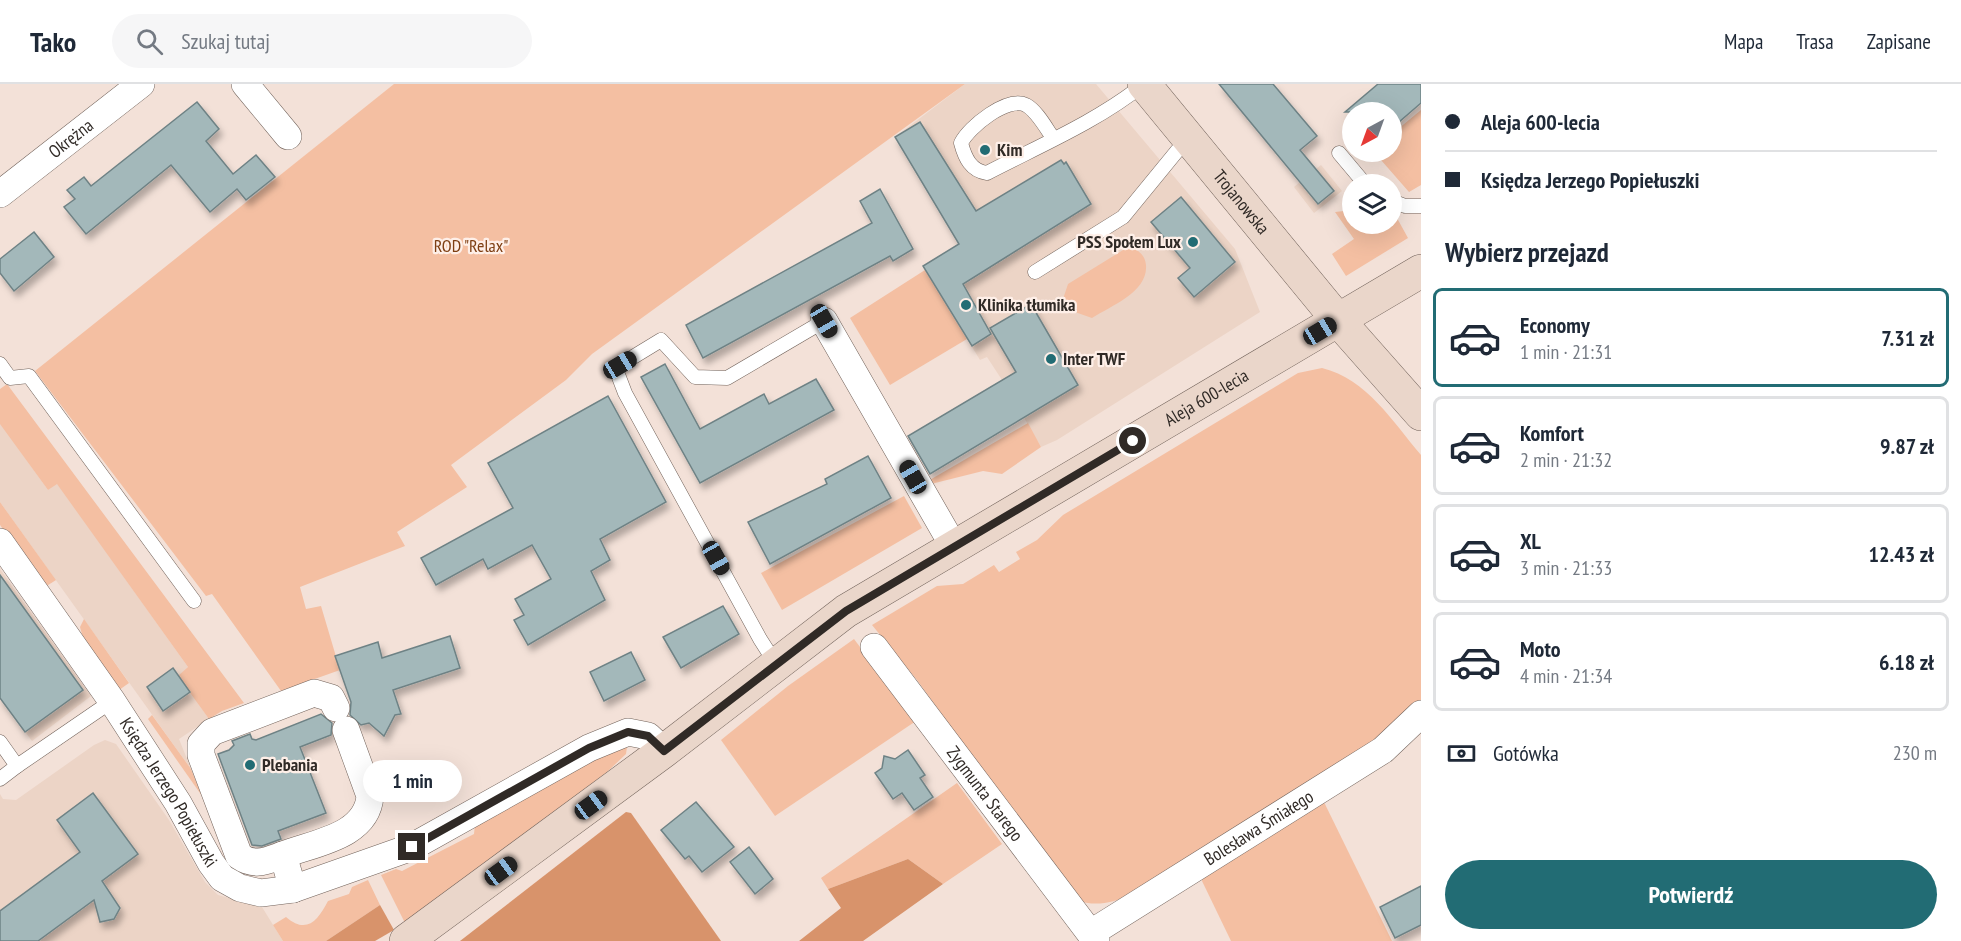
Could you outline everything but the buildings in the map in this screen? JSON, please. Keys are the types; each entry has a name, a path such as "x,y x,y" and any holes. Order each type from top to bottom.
{"main road":[{"name":"Trojanowska","path":"1144,84 1338,320 1421,414"},
{"name":"Aleja 600-lecia","path":"406,941 664,751 846,611 1421,271"}],"street":[{"name":"Okrężna","path":"0,194 141,84"},
{"path":"245,84 288,136"},
{"path":"824,321 954,547"},
{"name":"Księdza Jerzego Popiełuszki","path":"0,542 112,700 178,803 211,863 222,878 240,888 261,892 293,889 412,847 589,748 628,732 648,736 664,751"},
{"name":"Zygmunta Starego","path":"874,647 1093,937"},
{"path":"314,693 331,698 370,796 360,822 350,830 283,855 257,864 248,862 240,856 201,755 201,744 212,732 314,693"},
{"name":"Bolesława Śmiałego","path":"1093,937 1383,750 1421,714"},
{"path":"283,855 293,889"}],"lane":[{"path":"1053,138 1026,105 1014,103 994,111 966,133 961,143 965,158 977,172 987,173 1053,138 1114,105 1144,84"},
{"path":"1035,272 1123,217 1177,151 1190,139"},
{"path":"1339,153 1357,174"},
{"path":"1402,205 1421,206"},
{"path":"776,663 760,639 625,393 617,372 620,365 661,340 695,377 727,378 824,321"},
{"path":"0,364 10,378 28,375 194,601"},
{"path":"0,779 112,700"},
{"path":"0,742 17,766"}],"shaded area":[{"path":"965,84 1096,84 1235,249 1260,312 1057,440 1041,447 987,357 980,360 925,270 959,243 895,137"},
{"path":"1321,165 1342,191 1314,213 1294,187"},
{"path":"0,423 48,490 57,483 188,667 179,676 209,719 179,739 191,769 0,502"},
{"path":"0,569 91,696 32,741 0,698"},
{"path":"105,740 116,744 169,820 205,882 218,895 262,907 283,941 0,941 0,794 3,799 16,800 94,745"},
{"path":"626,812 631,813 721,941 460,941"},
{"path":"908,859 943,884 863,941 799,941 841,908 828,889"},
{"path":"380,905 394,930 375,941 326,941"}],"green space":[{"name":"ROD \"Relax\"","path":"394,84 965,84 592,354 566,380 451,465 467,487 397,532 405,546 300,587 306,609 321,606 340,670 281,691 212,594 206,596 35,371"},
{"path":"1421,110 1421,185 1409,192 1402,184 1402,174 1393,174 1383,162 1402,162 1402,126"},
{"path":"1342,211 1342,222 1335,212"},
{"path":"1402,227 1408,238 1346,276 1332,254 1354,239 1350,234 1402,234"},
{"path":"1128,247 1140,253 1146,265 1145,274 1135,290 1092,318 1072,311 1063,299 1068,284"},
{"path":"925,270 967,339 890,385 850,318"},
{"path":"1322,368 1352,381 1365,391 1389,415 1421,455 1421,701 1341,769 1131,895 1104,903 1076,900 917,680 872,625 937,586 963,584 994,565 999,572 1020,559 1016,552 1037,540 1063,515 1298,373"},
{"path":"7,384 244,703 222,711 209,719 178,676 188,667 57,484 48,490 0,424 0,389"},
{"path":"1028,423 1041,447 1002,474 983,471 931,484 928,481"},
{"path":"904,496 922,528 782,610 761,573"},
{"path":"0,502 56,580 45,587 0,525"},
{"path":"84,619 129,683 119,690 85,645 80,627"},
{"path":"854,639 916,721 775,816 721,740 788,686"},
{"path":"152,715 191,769 202,796 148,719"},
{"path":"627,747 626,754 606,773 405,923 381,875 396,869 402,871 474,834 475,824 615,748"},
{"path":"957,783 1002,844 943,884 908,859 828,889 821,878"},
{"path":"1322,798 1392,941 1231,941 1202,881 1203,875"},
{"path":"368,880 380,905 326,941 283,941 273,925 286,917 300,925 311,923 328,901 349,894 352,887"}],"place":[{"name":"Kim","path":"985,150"},
{"name":"PSS Społem Lux","path":"1193,242"},
{"name":"Klinika tłumika","path":"966,305"},
{"name":"Inter TWF","path":"1051,359"},
{"name":"Plebania","path":"250,765"}],"route":[{"path":"412,847 589,748 628,732 648,736 664,751 846,611 1133,441"}]}
